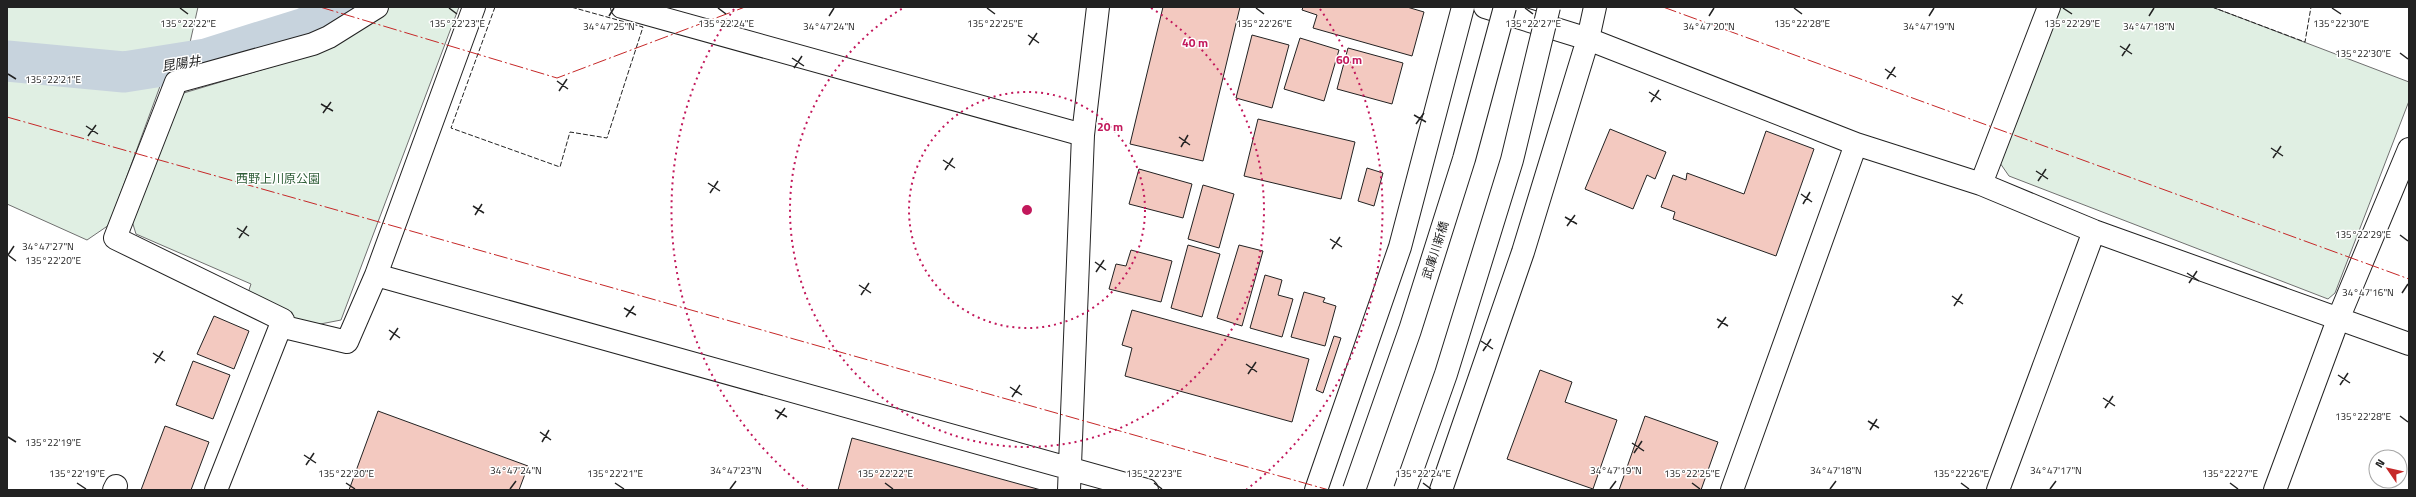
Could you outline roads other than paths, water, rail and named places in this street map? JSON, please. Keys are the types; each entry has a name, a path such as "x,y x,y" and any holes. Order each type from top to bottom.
{"street":[{"path":"216,490 283,320 115,238 176,82 313,44 329,37 377,7"},
{"path":"280,326 347,342 376,275 474,7"},
{"path":"622,7 1083,135"},
{"path":"1069,490 1083,135 1098,7"},
{"path":"1316,490 1400,247 1463,7"},
{"path":"1486,7 1588,39 1856,144 1981,184 2094,231 2409,344"},
{"name":"武庫川新橋","path":"1354,490 1410,330 1462,166 1505,7"},
{"path":"1405,490 1446,374 1512,160 1549,7"},
{"path":"1441,490 1523,252 1588,39 1595,7"},
{"path":"1981,184 2049,7"},
{"path":"1732,490 1856,144"},
{"path":"2275,490 2339,318 2409,149"},
{"path":"1998,490 2094,231"},
{"path":"376,275 1147,490"}],"waterway":[{"name":"昆陽井","path":"7,61 124,72 206,59 305,28 346,7"}],"park label":[{"name":"西野上川原公園","path":"278,178"}]}
